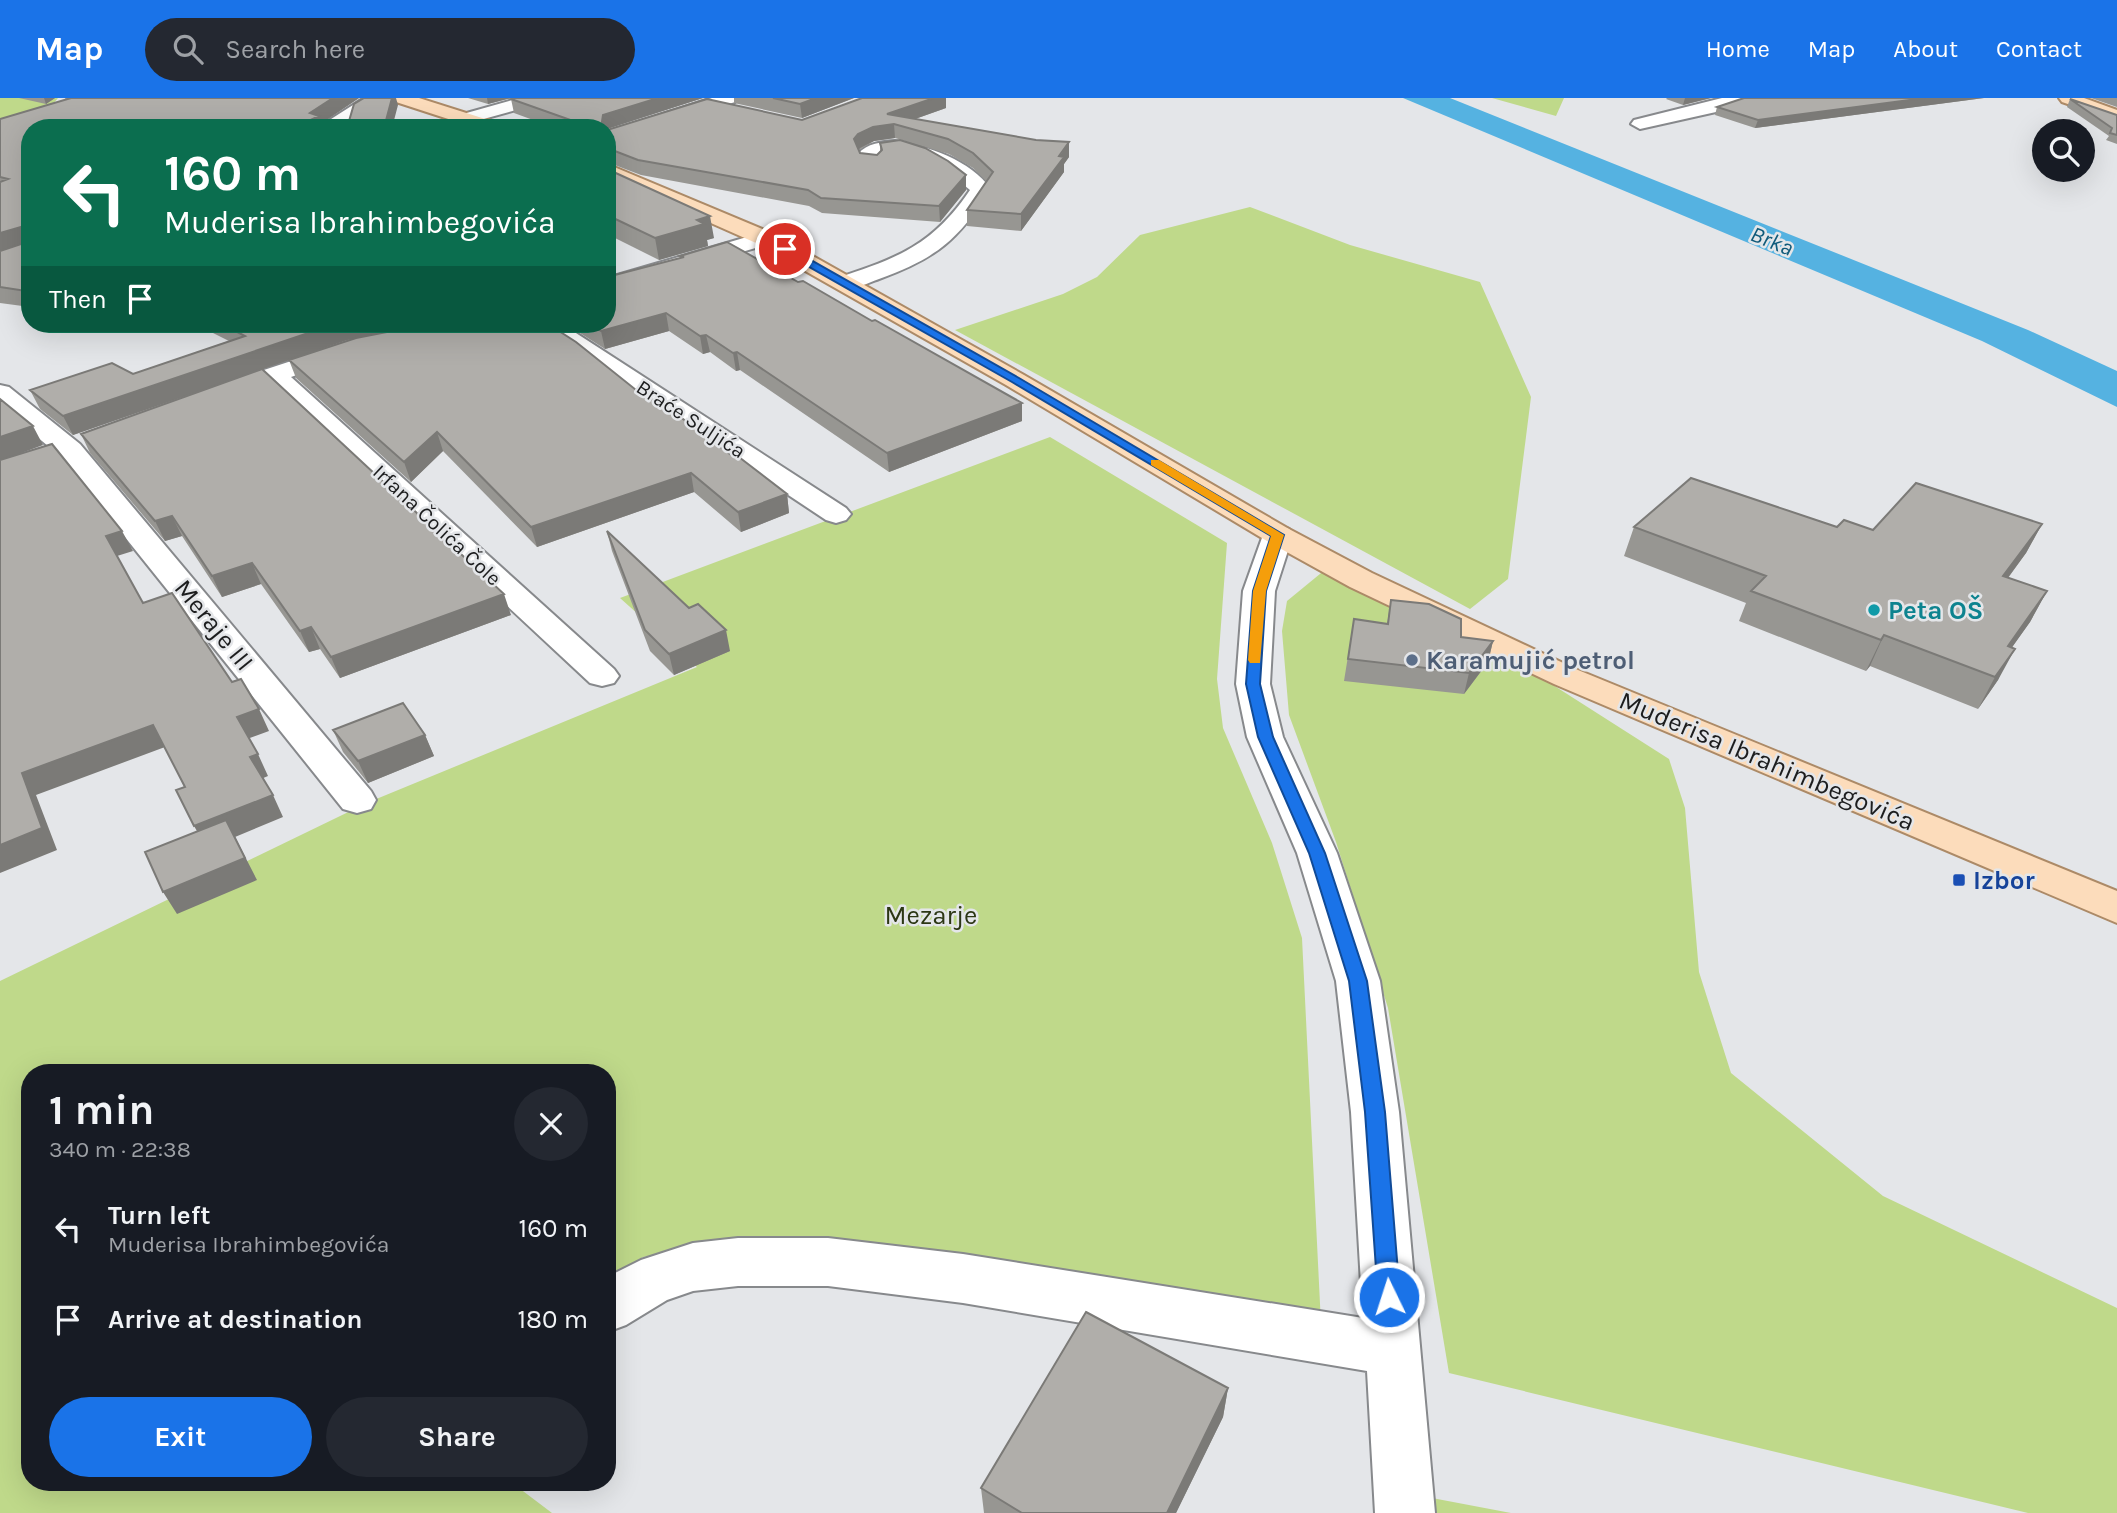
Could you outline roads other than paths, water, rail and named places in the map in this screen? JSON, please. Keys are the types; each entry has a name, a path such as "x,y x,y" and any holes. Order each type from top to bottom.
{"main road":[{"path":"402,98 468,118"},
{"path":"2067,98 2117,116"},
{"name":"Muderisa Ibrahimbegovića","path":"616,174 764,238 1015,380 1278,535 1361,580 1566,677 2117,908"}],"street":[{"path":"341,119 376,98"},
{"path":"468,118 539,98"},
{"path":"1640,124 1710,108 1739,98"},
{"path":"616,135 708,105 732,105"},
{"path":"845,283 883,271 939,241 967,210 981,189 927,153 916,149 873,150 867,154 871,163"},
{"path":"616,282 764,238"},
{"name":"Braće Suljića","path":"560,333 836,514"},
{"path":"195,403 357,341"},
{"name":"Irfana Čolića Čole","path":"273,374 602,676"},
{"name":"Meraje III","path":"0,393 70,450 357,800"},
{"path":"1278,535 1259,591 1253,684 1265,737 1317,853 1358,981 1375,1112 1405,1513"},
{"path":"616,1301 628,1292 690,1267 762,1261 831,1263 924,1272 1393,1349"}],"water":[{"name":"Brka","path":"1403,98 1450,98 2028,330 2117,371 2117,407 1982,341"}],"place":[{"name":"Peta OŠ","path":"1874,610"},
{"name":"Karamujić petrol","path":"1412,660"},
{"name":"Izbor","path":"1959,880"}],"park label":[{"name":"Mezarje","path":"931,915"}]}
